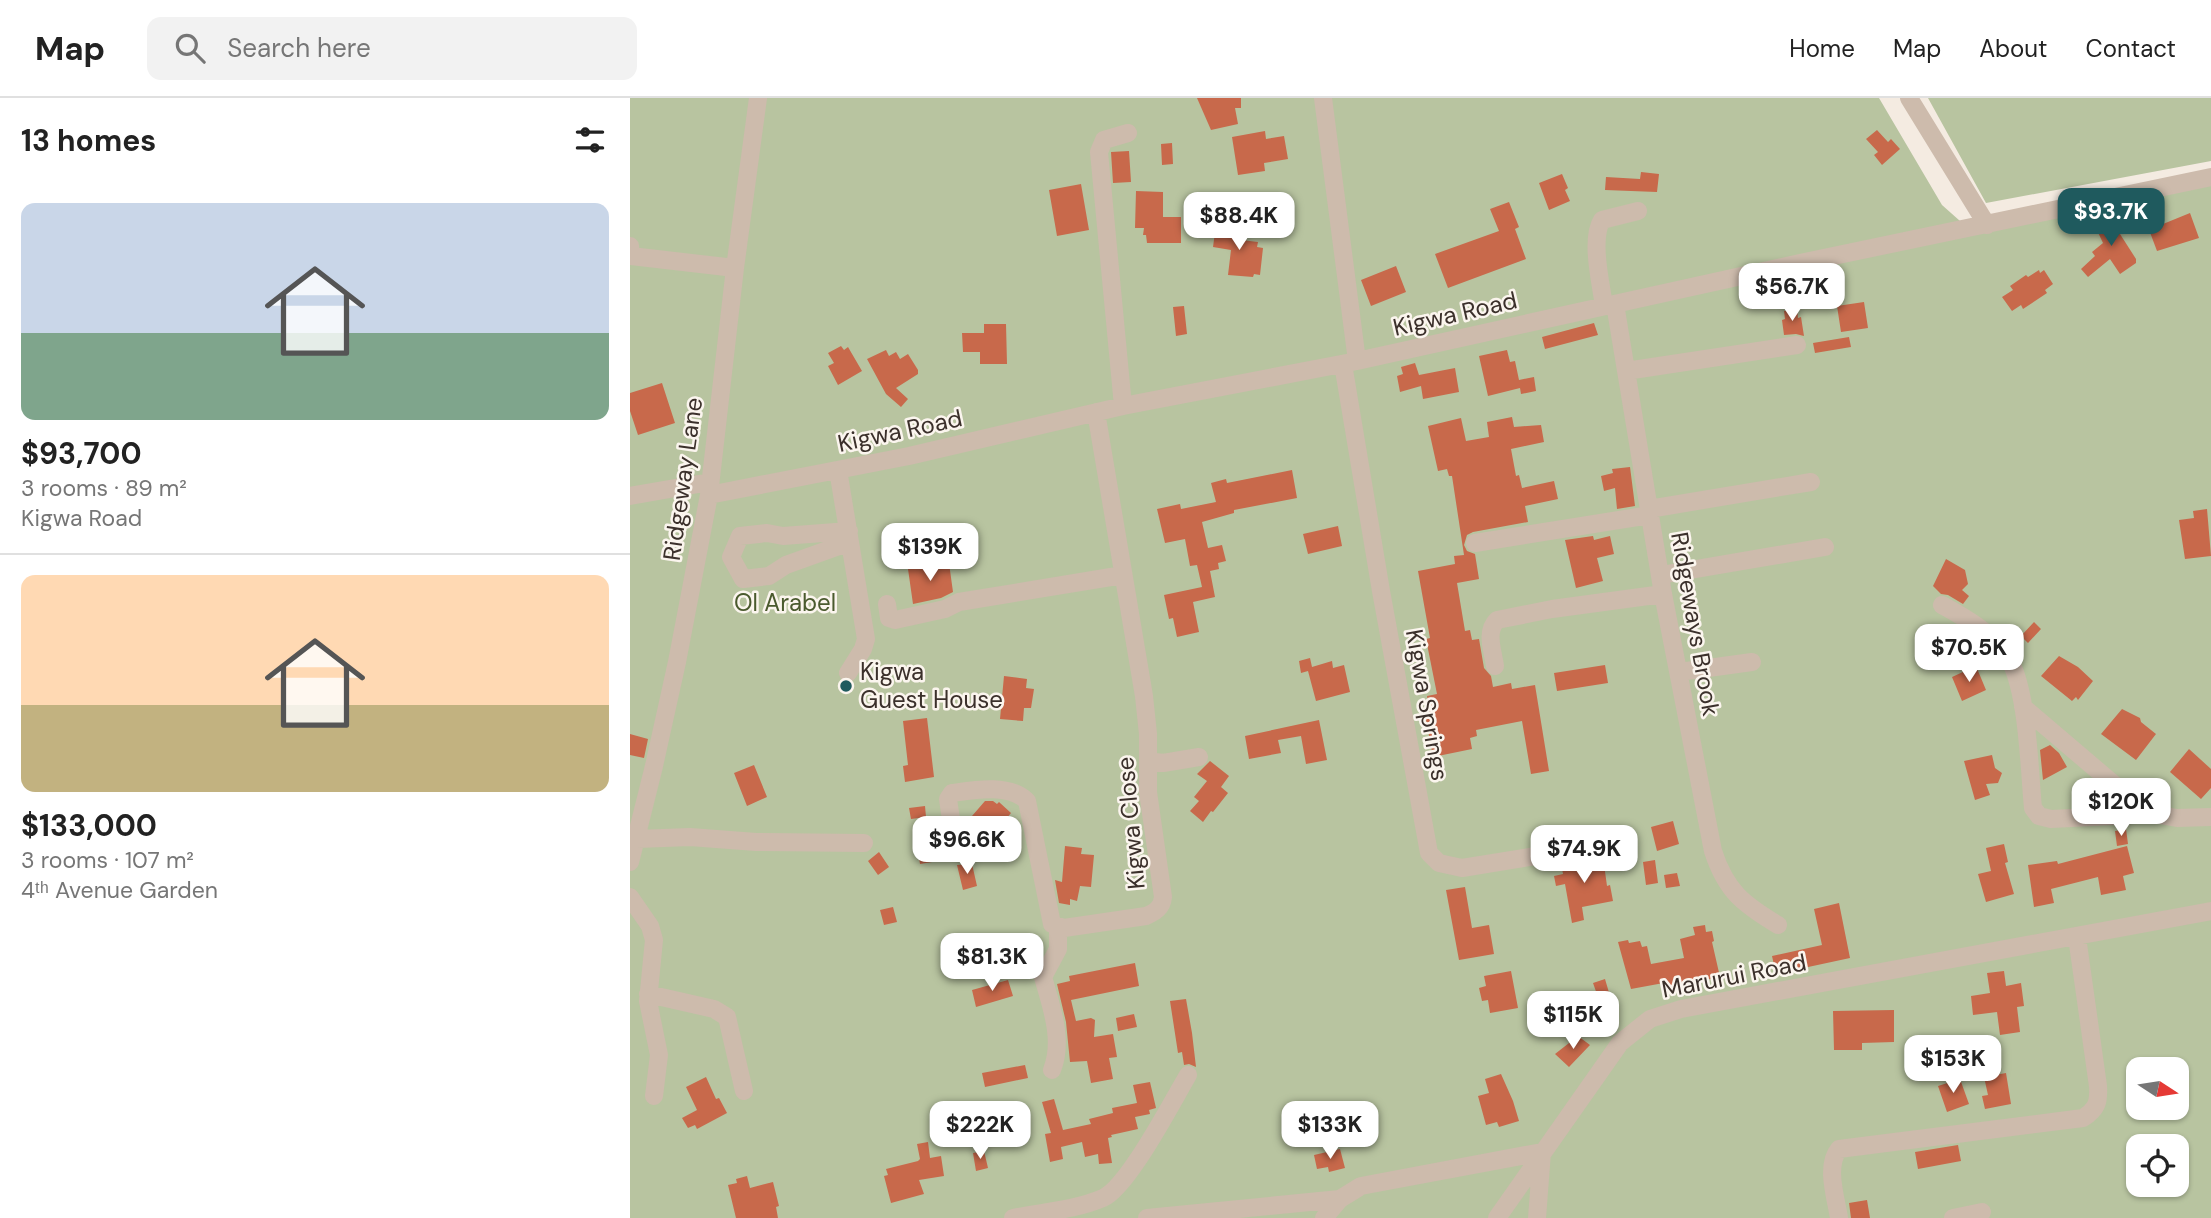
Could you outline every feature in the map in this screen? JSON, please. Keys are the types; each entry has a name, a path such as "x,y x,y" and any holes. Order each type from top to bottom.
{"street":[{"name":"Ridgeway Lane","path":"630,862 677,662 710,489 735,268 758,98"},
{"path":"1323,98 1350,363"},
{"path":"1909,98 1987,225"},
{"path":"1123,407 1099,152 1104,140 1128,133"},
{"name":"Kigwa Road","path":"630,496 710,489 838,470 909,456 1096,412 1350,363 1800,263 2211,177"},
{"name":"Ridgeways Brook","path":"1638,211 1602,220 1598,226 1597,245 1626,371 1663,594 1700,789 1717,863 1724,880 1740,901 1778,925"},
{"path":"630,254 735,268"},
{"path":"1626,371 1797,345"},
{"name":"Kigwa Springs","path":"1350,363 1381,591 1429,853 1439,863 1462,868 1627,841"},
{"name":"Kigwa Close","path":"1058,927 1146,916 1162,904 1163,897 1148,792 1149,761 1144,696 1096,412"},
{"path":"838,470 866,639 848,673"},
{"path":"1475,543 1811,482"},
{"path":"767,533 782,536 850,537 786,565 769,576 743,579 731,557 740,536 767,533"},
{"path":"1661,575 1825,547"},
{"path":"887,604 889,618 895,620 945,609 959,602 1123,575"},
{"path":"1495,666 1490,633 1497,620 1552,609 1663,594"},
{"path":"1942,605 1965,618 2006,653 2017,675 2023,707 2033,808 2039,816 2051,819 2154,814 2178,818 2211,817"},
{"path":"1679,672 1752,662"},
{"path":"2023,707 2130,798 2154,814"},
{"path":"1149,761 1163,763 1199,757"},
{"path":"939,833 952,826 948,799 952,793 989,788 1023,797 1027,801 1050,918 1052,924 1058,927 1058,949 1043,977 1055,1018 1055,1062 1052,1070"},
{"path":"636,839 690,837 756,842 864,843"},
{"path":"630,897 650,926 654,940 648,994 659,1055 654,1096"},
{"name":"Marurui Road","path":"1497,1218 1620,1043 1650,1019 1666,1013 2211,911"},
{"path":"1839,1218 1832,1169 1833,1156 1839,1149 2083,1118 2093,1112 2099,1100 2098,1086 2077,937"},
{"path":"648,994 714,1009 727,1017 744,1091"},
{"path":"1013,1218 1087,1203 1105,1197 1117,1188 1131,1170 1188,1075"},
{"path":"1324,1218 1340,1199 1361,1186 1542,1152 1537,1218"},
{"path":"1147,1218 1340,1199"},
{"path":"1953,1218 1982,1212"}],"green space":[{"name":"Ol Arabel","path":"630,98 1879,98 1942,205 1969,229 2211,180 2211,1218 630,1218"},
{"path":"1928,98 2211,98 2211,161 1986,203"}],"building":[{"path":"1197,98 1241,98 1241,108 1235,108 1238,124 1211,130"},
{"path":"1877,130 1888,142 1891,139 1900,149 1882,165 1874,155 1878,152 1866,139"},
{"path":"1265,131 1266,139 1284,136 1288,159 1264,163 1265,171 1238,175 1232,137"},
{"path":"1172,143 1173,164 1162,165 1161,144"},
{"path":"1129,151 1131,182 1113,183 1111,152"},
{"path":"1641,172 1659,174 1657,192 1605,190 1606,177 1640,179"},
{"path":"1562,174 1570,201 1549,210 1539,183"},
{"path":"1081,184 1089,230 1057,236 1049,190"},
{"path":"1136,191 1163,192 1163,217 1181,217 1181,243 1147,243 1146,235 1143,235 1144,228 1135,228"},
{"path":"1509,202 1519,227 1515,229 1526,259 1448,288 1435,254 1499,231 1490,209"},
{"path":"2190,213 2199,238 2157,251 2148,227"},
{"path":"2115,215 2123,233 2120,234 2136,263 2120,274 2110,259 2088,277 2081,269 2095,256 2092,252 2103,243 2094,224"},
{"path":"1216,225 1242,228 1241,240 1258,242 1257,247 1263,248 1260,275 1228,275 1231,250 1213,247"},
{"path":"1396,266 1406,292 1371,306 1361,280"},
{"path":"2039,270 2040,273 2044,270 2053,284 2045,290 2047,293 2023,309 2021,305 2012,311 2002,297 2013,290 2010,286"},
{"path":"1864,302 1868,328 1841,332 1837,306"},
{"path":"1184,306 1187,334 1176,336 1173,307"},
{"path":"1797,309 1804,336 1784,335 1784,311"},
{"path":"1594,323 1598,335 1545,349 1542,337"},
{"path":"984,324 1006,324 1007,364 980,364 980,352 963,352 962,333 984,333"},
{"path":"1849,337 1851,347 1815,353 1813,343"},
{"path":"841,346 844,350 848,347 862,371 838,385 828,366 834,363 828,353"},
{"path":"886,350 889,356 896,352 900,359 908,354 918,370 918,374 896,388 908,399 901,407 886,394 867,359"},
{"path":"1507,350 1510,362 1515,361 1519,380 1534,377 1536,391 1521,394 1520,388 1488,396 1479,356"},
{"path":"1415,363 1419,375 1455,368 1459,392 1423,399 1421,386 1400,392 1397,376 1403,374 1401,367"},
{"path":"662,383 675,423 638,435 630,411 630,393"},
{"path":"1512,417 1514,427 1541,425 1544,442 1511,449 1516,476 1519,475 1522,488 1554,481 1558,499 1525,506 1528,522 1467,535 1464,545 1467,551 1475,554 1479,579 1457,583 1465,631 1470,630 1472,640 1479,639 1484,668 1491,676 1493,687 1511,683 1512,689 1535,685 1549,771 1531,774 1522,721 1476,730 1477,736 1470,738 1472,749 1433,757 1424,709 1429,708 1427,696 1437,694 1426,639 1430,638 1418,571 1455,564 1454,556 1464,555 1452,476 1449,476 1447,469 1438,471 1428,426 1461,418 1466,441 1489,437 1487,422"},
{"path":"1630,467 1635,506 1617,509 1615,488 1604,491 1601,476 1613,473 1612,469"},
{"path":"1292,470 1297,498 1234,510 1234,513 1202,522 1208,548 1222,545 1226,561 1218,563 1219,569 1210,571 1215,597 1193,602 1199,632 1177,637 1173,618 1169,619 1164,595 1202,587 1197,565 1190,566 1185,539 1165,543 1157,509 1180,504 1181,509 1216,502 1211,483 1226,479 1227,483"},
{"path":"2207,509 2211,556 2185,559 2179,520 2194,518 2193,511"},
{"path":"1338,526 1342,546 1308,554 1303,534"},
{"path":"1593,536 1594,540 1610,536 1614,554 1597,558 1603,581 1576,588 1565,540"},
{"path":"1946,559 1965,570 1968,584 1962,590 1969,596 1963,604 1941,594 1933,586"},
{"path":"949,563 953,592 941,598 913,604 908,569"},
{"path":"2034,622 2041,629 2028,643 2021,636"},
{"path":"2059,656 2078,667 2093,681 2078,700 2076,697 2072,701 2041,676"},
{"path":"1310,658 1312,667 1332,661 1333,668 1344,665 1350,692 1316,701 1308,671 1301,673 1299,661"},
{"path":"1605,665 1608,683 1557,691 1554,673"},
{"path":"1976,666 1986,690 1962,701 1952,677"},
{"path":"1004,676 1027,679 1026,688 1034,689 1031,708 1024,708 1023,721 1000,719"},
{"path":"2122,709 2140,718 2141,722 2156,734 2136,760 2101,734"},
{"path":"927,718 934,777 905,782 903,766 908,765 903,721"},
{"path":"1319,720 1327,760 1306,764 1301,736 1278,740 1281,753 1249,759 1245,736"},
{"path":"630,734 648,739 644,758 630,755"},
{"path":"2050,745 2059,753 2067,767 2043,780 2040,750"},
{"path":"2189,749 2211,769 2211,788 2201,799 2170,772"},
{"path":"1992,755 1995,768 2002,773 1998,783 1986,784 1990,795 1975,800 1964,761"},
{"path":"1210,761 1229,776 1221,787 1228,793 1203,822 1190,811 1199,801 1194,797 1207,781 1197,774"},
{"path":"754,765 767,797 747,806 734,773"},
{"path":"985,801 997,804 999,802 1011,813 987,842 972,829 979,821 972,816"},
{"path":"925,806 926,817 911,819 909,808"},
{"path":"1673,821 1679,844 1657,851 1651,827"},
{"path":"2126,829 2128,844 2117,846 2115,831"},
{"path":"942,844 944,860 920,864 917,846"},
{"path":"2004,844 2008,862 2005,863 2014,894 1986,902 1978,874 1991,871 1986,848"},
{"path":"1065,846 1082,848 1081,854 1094,855 1091,887 1080,886 1077,901 1070,899 1070,905 1059,903 1055,880 1062,882"},
{"path":"2127,846 2134,873 2123,876 2126,890 2101,895 2098,877 2051,889 2054,903 2034,907 2028,865 2057,861 2058,864"},
{"path":"879,852 889,867 878,875 868,861"},
{"path":"1603,857 1607,886 1610,885 1613,901 1582,907 1584,920 1572,923 1565,884 1556,886 1554,876 1563,874 1561,863"},
{"path":"1655,860 1658,883 1646,885 1643,862"},
{"path":"972,864 977,886 963,890 957,865"},
{"path":"1677,873 1680,886 1666,888 1664,875"},
{"path":"1465,887 1472,928 1489,925 1494,954 1459,960 1446,890"},
{"path":"1839,903 1850,958 1776,974 1772,956 1822,945 1814,909"},
{"path":"893,907 897,922 884,925 880,910"},
{"path":"1705,925 1706,932 1712,931 1720,977 1670,987 1669,982 1631,989 1618,942 1640,941 1642,947 1647,946 1651,964 1684,958 1680,939 1695,935 1693,927"},
{"path":"1135,963 1139,986 1071,1000 1076,1021 1091,1018 1095,1020 1094,1037 1113,1034 1117,1057 1109,1058 1113,1079 1091,1083 1087,1061 1070,1062 1066,1022 1057,984 1070,981 1069,976"},
{"path":"1511,971 1518,1008 1490,1013 1488,1000 1482,1001 1479,988 1486,986 1484,976"},
{"path":"2004,971 2006,986 2021,983 2024,1006 2017,1007 2020,1032 2000,1035 1997,1012 1973,1015 1971,996 1990,993 1987,973"},
{"path":"1605,979 1610,996 1599,1000 1593,983"},
{"path":"1008,980 1013,996 976,1007 972,990"},
{"path":"1186,999 1196,1067 1184,1065 1182,1052 1178,1053 1170,1001"},
{"path":"1894,1010 1894,1042 1862,1043 1862,1050 1834,1050 1833,1011"},
{"path":"1134,1014 1137,1027 1118,1031 1116,1018"},
{"path":"1578,1036 1590,1045 1569,1067 1555,1054"},
{"path":"1025,1065 1028,1078 985,1087 982,1073"},
{"path":"2006,1073 2011,1104 1985,1109 1982,1096 1988,1095 1984,1077"},
{"path":"1501,1074 1519,1121 1499,1127 1497,1122 1486,1125 1478,1096 1489,1093 1485,1079"},
{"path":"706,1077 716,1099 719,1098 727,1113 697,1129 695,1125 688,1128 682,1118 697,1110 686,1087"},
{"path":"1960,1079 1969,1104 1947,1112 1938,1086"},
{"path":"1150,1082 1156,1108 1149,1110 1150,1114 1135,1117 1138,1129 1108,1138 1112,1163 1099,1164 1098,1154 1085,1157 1082,1142 1061,1147 1063,1159 1050,1162 1045,1134 1051,1133 1042,1102 1054,1099 1063,1130 1091,1124 1089,1119 1113,1113 1112,1108 1137,1103 1133,1085"},
{"path":"928,1142 930,1158 941,1156 944,1176 919,1180 924,1194 891,1203 884,1176 888,1175 886,1169 918,1161 920,1159 917,1144"},
{"path":"1958,1145 1961,1161 1918,1169 1915,1152"},
{"path":"1340,1149 1345,1168 1329,1172 1328,1167 1317,1169 1314,1155"},
{"path":"984,1151 988,1168 976,1171 973,1153"},
{"path":"747,1176 750,1188 773,1182 779,1206 776,1207 778,1218 736,1218 728,1185"},
{"path":"1867,1200 1870,1218 1851,1218 1849,1203"}],"place":[{"name":"Kigwa Guest House","path":"846,686"}]}
